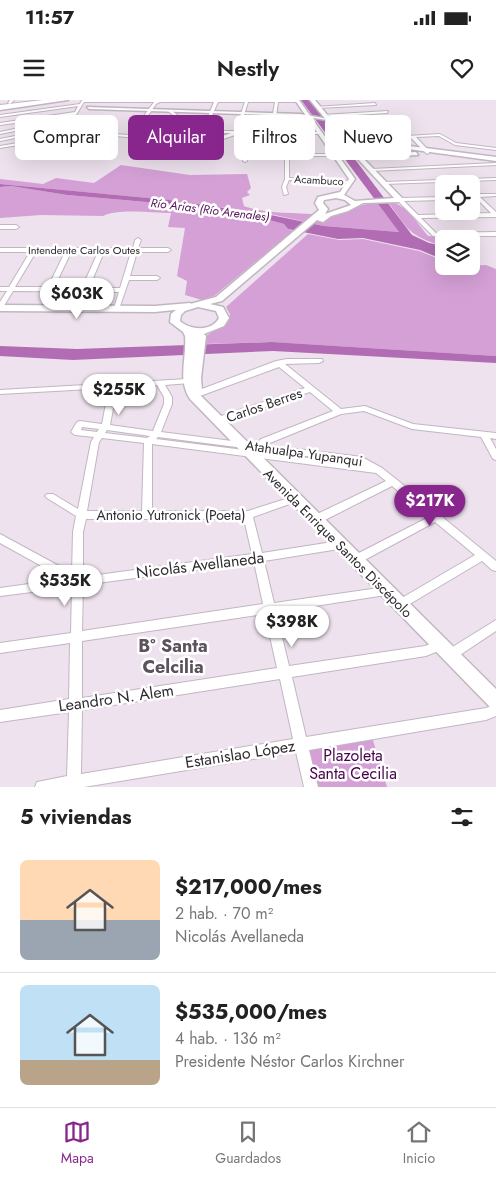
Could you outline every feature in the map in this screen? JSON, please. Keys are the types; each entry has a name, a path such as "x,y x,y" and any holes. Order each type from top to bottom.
{"highway":[{"path":"0,107 49,100"},
{"path":"0,107 56,100"}],"main road":[{"path":"297,101 308,115"},
{"path":"313,101 325,118"},
{"path":"315,126 325,141"},
{"path":"324,211 319,201 342,194 351,182 351,178 338,160"},
{"path":"362,160 384,183 396,200"},
{"path":"333,197 352,202 396,200"},
{"path":"192,337 216,327 223,321 220,309 223,302 324,211 350,208 352,202"},
{"path":"200,400 195,378 192,337 177,325 174,318 179,311 219,299 294,239"},
{"path":"195,306 220,309"},
{"path":"192,337 207,330"},
{"path":"187,381 193,359"},
{"name":"Avenida Enrique Santos Discépolo","path":"187,381 194,396 249,448 295,500 496,701"}],"street":[{"path":"0,107 44,100"},
{"path":"0,107 66,100"},
{"path":"313,101 355,100"},
{"path":"318,107 376,104 371,100"},
{"path":"89,108 96,101"},
{"path":"0,116 96,101 297,101"},
{"path":"147,115 158,101"},
{"path":"158,101 177,115"},
{"path":"210,115 217,101"},
{"path":"243,113 247,101"},
{"path":"275,114 277,101"},
{"path":"82,104 89,108 282,115"},
{"path":"0,124 76,113 82,104"},
{"path":"352,106 360,113"},
{"path":"345,115 387,112"},
{"path":"315,119 325,118"},
{"path":"0,132 15,129"},
{"path":"412,136 436,134 443,136 454,144 496,149"},
{"path":"412,136 434,167"},
{"path":"0,140 15,137"},
{"path":"0,147 15,145"},
{"path":"411,149 496,161"},
{"path":"411,153 425,152 496,161"},
{"path":"286,194 284,187 287,179 288,160"},
{"path":"371,170 434,167 496,161"},
{"path":"444,166 454,175"},
{"name":"Acambuco","path":"287,179 351,182"},
{"path":"480,180 496,179"},
{"path":"384,183 435,182"},
{"path":"480,196 496,195"},
{"path":"396,200 435,198"},
{"path":"396,200 435,234"},
{"path":"480,201 496,214"},
{"path":"416,217 496,214"},
{"path":"0,227 16,227"},
{"path":"480,235 496,234"},
{"path":"116,308 138,240"},
{"name":"Intendente Carlos Outes","path":"0,250 168,250"},
{"path":"0,308 34,250"},
{"path":"50,289 69,250"},
{"path":"85,289 102,250"},
{"path":"126,278 157,278"},
{"path":"0,289 123,290"},
{"path":"154,309 195,306"},
{"path":"0,308 154,309 170,311 174,318"},
{"path":"200,400 290,360 319,361"},
{"path":"279,364 339,412"},
{"path":"0,392 187,381"},
{"path":"147,515 147,448 156,433 168,404 168,397 160,383"},
{"path":"74,784 77,704 78,541 81,514 113,386"},
{"name":"Carlos Berres","path":"218,420 310,389"},
{"path":"249,448 339,412 365,408 412,426 496,436"},
{"name":"Atahualpa Yupanqui","path":"101,431 156,433 379,470 393,481"},
{"name":"Atahualpa Yupanqui","path":"101,431 149,442 249,448"},
{"path":"485,436 496,457"},
{"path":"315,520 393,481 496,567"},
{"name":"Antonio Yutronick (Poeta)","path":"50,496 81,514 248,515 295,500"},
{"path":"248,515 268,610 311,787"},
{"path":"355,560 437,517"},
{"path":"1,539 78,581"},
{"name":"Nicolás Avellaneda","path":"0,592 339,545"},
{"path":"399,605 482,556"},
{"path":"0,648 268,610 386,591"},
{"name":"Leandro N. Alem","path":"0,716 426,650 445,650 496,626"},
{"name":"Estanislao López","path":"42,787 74,784 486,714 496,710"}],"green space":[{"path":"121,165 190,175 247,174 251,188 247,192 250,195 242,198 244,206 265,211 329,216 365,204 379,202 399,232 324,226 266,213 168,200 0,184 0,179 43,184 56,178 94,183"},
{"path":"11,186 67,195 169,204 250,215 284,224 293,231 214,296 202,300 185,295 187,281 177,276 185,228 168,227 171,213 117,212 103,216 41,215 0,218 0,187"},
{"path":"388,202 400,205 405,209 428,236 435,237 435,243 423,239 405,226"},
{"path":"308,234 339,240 363,239 419,251 435,257 435,275 480,275 480,265 486,265 496,269 496,356 271,342 203,344 203,339 206,336 229,321 230,314 226,307"},
{"name":"Plazoleta Santa Cecilia","path":"372,737 387,787 317,787 307,748"}],"shaded area":[{"path":"301,100 310,100 325,120 325,132 315,119 315,115 312,115"},
{"path":"346,160 355,160 412,235 435,244 435,256 420,250 363,238 338,239 288,229 284,224 250,215 169,204 67,195 11,186 0,187 0,184 169,200 266,214 324,226 399,232"},
{"path":"272,342 496,356 496,363 273,351 73,360 0,356 0,346 77,349"}],"district":[{"name":"B° Santa Celcilia","path":"173,656"}],"water label":[{"name":"Río Arias (Río Arenales)","path":"210,210"}]}
